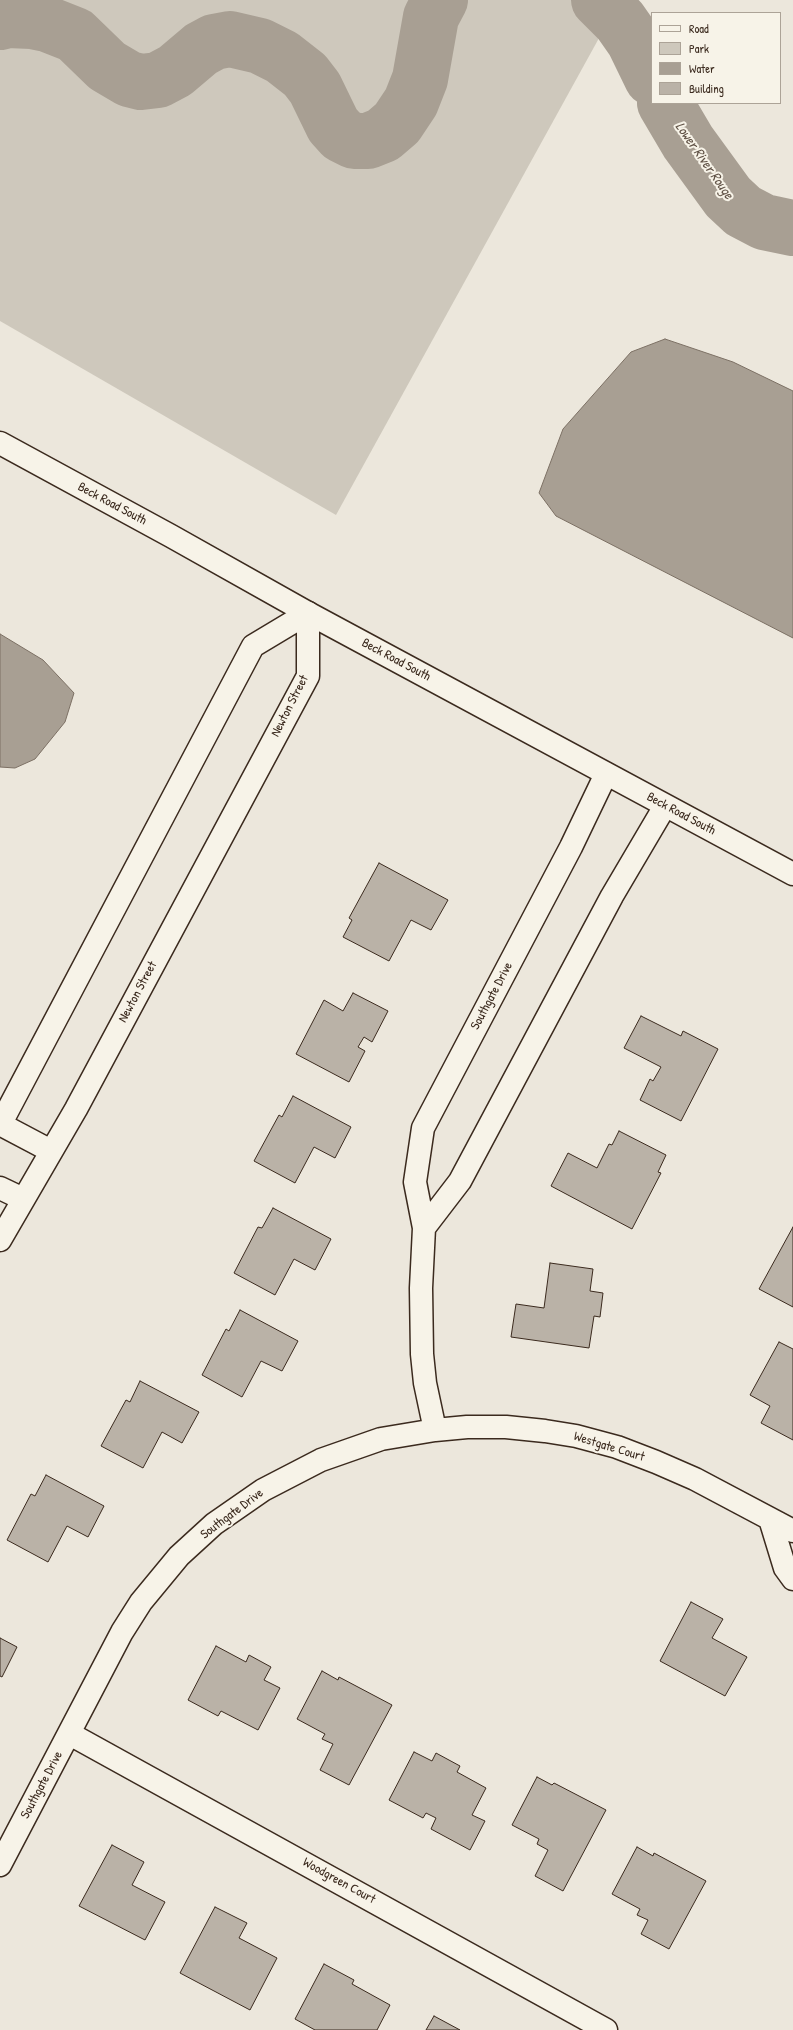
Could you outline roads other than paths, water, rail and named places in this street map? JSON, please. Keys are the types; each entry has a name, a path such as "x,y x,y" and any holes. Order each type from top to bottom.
{"street":[{"name":"Beck Road South","path":"0,443 171,536 308,613 793,874"},
{"path":"51,1151 0,1125 253,646 308,613"},
{"name":"Newton Street","path":"0,1240 51,1151 308,676 308,613"},
{"name":"Southgate Drive","path":"0,1865 70,1734 122,1632 141,1602 179,1556 214,1524 263,1490 320,1460 381,1439 435,1430 422,1354 421,1288 424,1228 416,1182 423,1128 571,847 606,774"},
{"path":"424,1228 460,1181 612,896 665,806"},
{"path":"0,1188 23,1199"},
{"name":"Westgate Court","path":"435,1430 467,1427 506,1427 576,1436 617,1447 694,1479 793,1531"},
{"path":"770,1519 785,1568 793,1579"},
{"name":"Woodgreen Court","path":"70,1734 606,2030"}],"water":[{"path":"665,339 733,362 793,391 793,638 556,516 539,493 563,429 631,352"},
{"path":"0,634 43,660 74,693 65,722 35,759 15,768 0,767"}],"waterway":[{"name":"Lower River Rouge","path":"0,22 8,20 32,21 47,24 75,35 107,66 129,79 141,82 158,80 175,71 201,49 214,42 230,39 260,46 282,57 305,75 315,88 333,125 342,135 354,141 368,141 383,135 397,123 411,102 420,79 431,17 440,0"},
{"name":"Lower River Rouge","path":"599,0 620,21 634,41 651,76"},
{"name":"Lower River Rouge","path":"666,104 688,142 728,197 743,211 764,222 793,228"}]}
